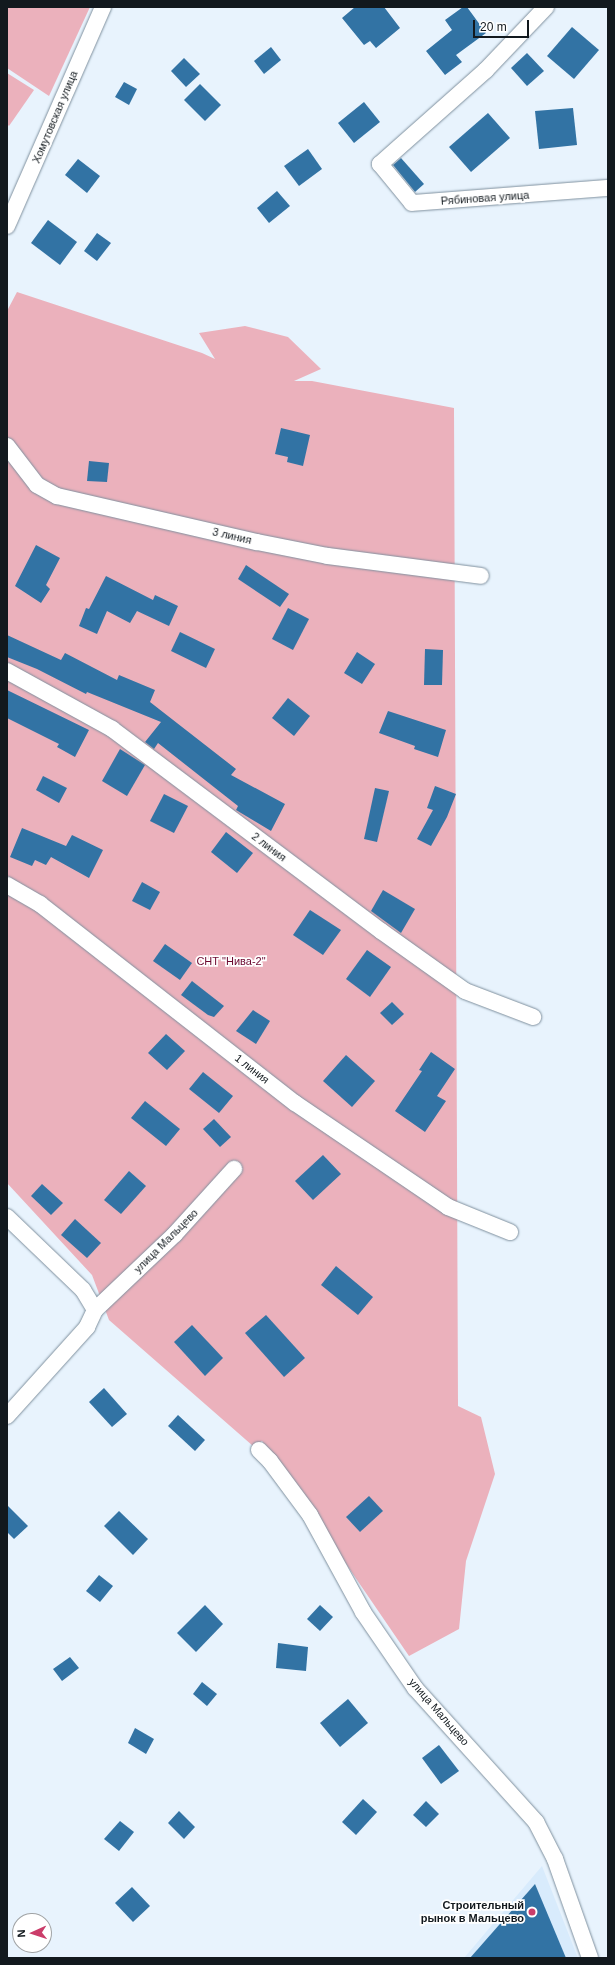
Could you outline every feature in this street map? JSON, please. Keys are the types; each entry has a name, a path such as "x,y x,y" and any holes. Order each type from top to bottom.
{"street":[{"name":"Хомутовская улица","path":"7,226 103,7"},
{"name":"Рябиновая улица","path":"546,7 486,70 380,164 412,203 608,188"},
{"name":"3 линия","path":"7,446 37,485 57,496 257,542 328,556 481,576"},
{"name":"2 линия","path":"7,671 112,729 381,931 465,991 533,1017"},
{"name":"1 линия","path":"7,885 40,904 295,1103 448,1207 510,1232"},
{"name":"улица Мальцево","path":"7,1416 86,1327 95,1310 175,1234 234,1169"},
{"path":"7,1217 83,1290 95,1310"},
{"name":"улица Мальцево","path":"259,1450 270,1461 310,1515 363,1612 415,1688 536,1822 555,1859 590,1958"}],"shaded area":[{"name":"Строительный рынок в Мальцево","path":"542,1866 578,1958 464,1958"}],"green space":[{"path":"7,7 90,7 49,96 7,68"},
{"path":"7,73 34,90 9,126 7,124"},
{"name":"СНТ \"Нива-2\"","path":"17,292 202,353 215,359 199,333 245,326 288,337 321,369 294,381 312,381 454,408 458,1406 481,1417 495,1474 466,1561 459,1629 409,1656 262,1441 253,1446 109,1320 92,1275 7,1183 7,311"}],"building":[{"path":"355,7 384,7 400,28 376,48 370,41 364,45 342,18"},
{"path":"463,7 467,7 486,33 456,55 462,62 445,75 426,51 452,30 445,20"},
{"path":"572,27 599,50 574,79 547,56"},
{"path":"271,47 281,60 264,74 254,61"},
{"path":"527,53 544,71 527,86 511,68"},
{"path":"184,58 200,74 186,87 171,71"},
{"path":"124,82 137,89 129,105 115,97"},
{"path":"200,84 221,105 205,121 184,100"},
{"path":"364,102 380,122 354,143 338,123"},
{"path":"573,108 577,145 539,149 535,111"},
{"path":"488,113 510,138 471,172 449,147"},
{"path":"308,149 322,169 299,186 284,166"},
{"path":"401,158 424,184 415,192 393,165"},
{"path":"78,159 100,176 87,193 65,175"},
{"path":"277,191 290,206 269,223 257,208"},
{"path":"48,220 77,242 60,265 31,243"},
{"path":"97,233 111,243 97,261 84,251"},
{"path":"281,428 310,435 303,466 287,462 288,457 275,454"},
{"path":"89,461 109,463 107,482 87,481"},
{"path":"36,545 60,558 46,585 50,589 41,603 15,586"},
{"path":"246,565 289,594 280,607 238,579"},
{"path":"106,576 153,600 155,595 178,606 169,626 137,611 130,623 107,611 97,634 79,626 86,608 89,609"},
{"path":"288,608 309,619 293,650 272,639"},
{"path":"180,632 215,649 206,668 171,651"},
{"path":"7,635 61,660 65,653 117,680 119,675 155,690 150,702 236,769 231,775 285,804 271,831 236,810 238,806 158,743 154,749 145,742 161,722 87,692 86,694 37,669 7,657"},
{"path":"425,649 443,650 442,685 424,685"},
{"path":"357,652 375,664 362,684 344,673"},
{"path":"7,690 89,730 75,757 57,747 59,744 7,718"},
{"path":"288,698 310,716 294,736 272,718"},
{"path":"388,711 446,730 438,757 414,749 415,746 379,733"},
{"path":"120,749 145,765 127,796 102,781"},
{"path":"43,776 67,788 59,803 36,790"},
{"path":"435,786 456,794 447,817 431,846 417,839 433,810 427,808"},
{"path":"375,788 389,791 377,842 364,839"},
{"path":"164,794 188,806 174,833 150,821"},
{"path":"22,828 66,846 72,835 103,850 89,878 51,857 46,865 35,860 32,866 10,857"},
{"path":"226,832 253,853 237,873 211,852"},
{"path":"142,882 160,892 150,910 132,901"},
{"path":"383,890 415,909 401,933 371,911"},
{"path":"310,910 341,930 323,955 293,935"},
{"path":"165,944 192,963 180,980 153,961"},
{"path":"367,950 391,967 370,997 346,979"},
{"path":"192,981 224,1006 214,1017 208,1015 181,995"},
{"path":"392,1002 404,1014 392,1025 380,1013"},
{"path":"253,1010 270,1021 256,1044 236,1031"},
{"path":"166,1034 185,1051 167,1070 148,1053"},
{"path":"431,1052 455,1069 437,1096 446,1101 425,1132 395,1111 422,1071 419,1070"},
{"path":"346,1055 375,1081 352,1107 323,1081"},
{"path":"203,1072 233,1096 219,1113 189,1089"},
{"path":"145,1101 180,1129 166,1146 131,1118"},
{"path":"214,1119 231,1137 220,1147 203,1129"},
{"path":"323,1155 341,1174 313,1200 295,1181"},
{"path":"129,1171 146,1186 121,1214 104,1200"},
{"path":"42,1184 63,1203 51,1215 31,1196"},
{"path":"75,1219 101,1243 87,1258 61,1235"},
{"path":"336,1266 373,1297 358,1315 321,1285"},
{"path":"266,1315 305,1358 284,1377 245,1333"},
{"path":"192,1325 223,1358 205,1376 174,1342"},
{"path":"104,1388 127,1414 112,1427 89,1402"},
{"path":"178,1415 205,1440 195,1451 168,1426"},
{"path":"369,1496 383,1511 360,1532 346,1517"},
{"path":"7,1505 28,1526 14,1539 7,1532"},
{"path":"119,1511 148,1539 133,1555 104,1526"},
{"path":"99,1575 113,1586 100,1602 86,1591"},
{"path":"205,1605 223,1624 196,1652 177,1633"},
{"path":"320,1605 333,1617 320,1631 307,1619"},
{"path":"278,1643 308,1647 306,1671 276,1668"},
{"path":"70,1657 79,1668 62,1681 53,1669"},
{"path":"202,1682 217,1694 207,1706 193,1694"},
{"path":"348,1699 368,1723 340,1747 320,1723"},
{"path":"135,1728 154,1739 146,1754 128,1743"},
{"path":"439,1745 459,1771 441,1784 422,1758"},
{"path":"363,1799 377,1812 356,1835 342,1822"},
{"path":"426,1801 439,1814 426,1827 413,1815"},
{"path":"179,1811 195,1827 184,1839 168,1823"},
{"path":"120,1821 134,1832 119,1851 104,1839"},
{"name":"Строительный рынок в Мальцево","path":"535,1884 566,1958 470,1958"},
{"path":"132,1887 150,1906 133,1922 115,1903"}],"place":[{"name":"Строительный рынок в Мальцево","path":"532,1912"}]}
